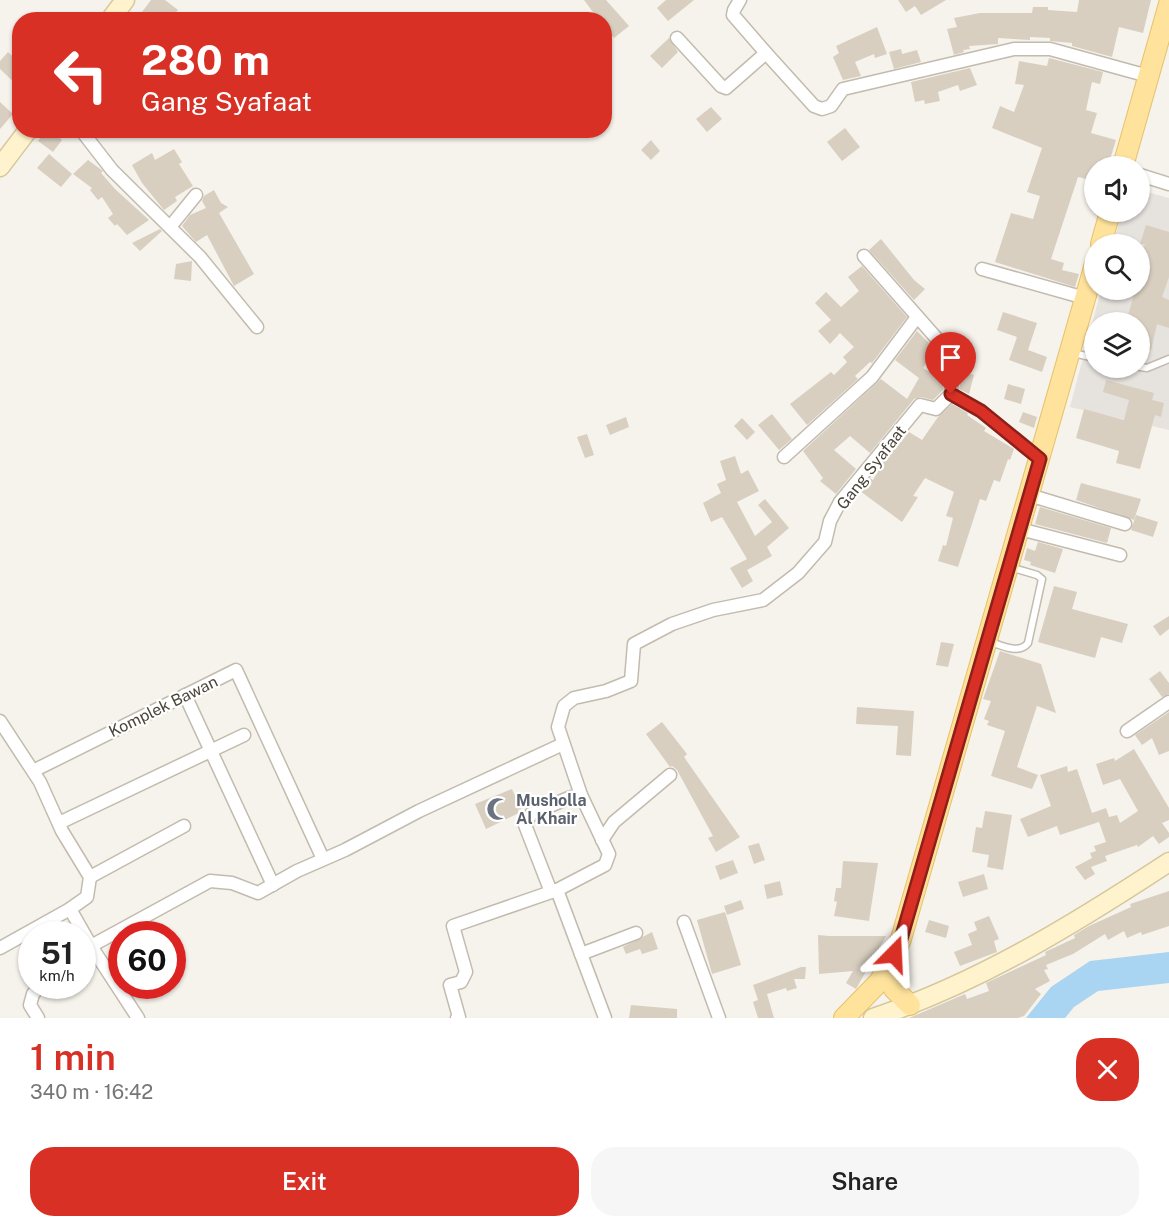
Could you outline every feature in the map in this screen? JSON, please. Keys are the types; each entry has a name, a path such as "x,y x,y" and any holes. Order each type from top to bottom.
{"main road":[{"path":"1126,156 1169,4"},
{"path":"3,157 21,138"},
{"path":"844,1018 880,981 901,939 1084,300"},
{"path":"873,1018 904,1011 1023,951 1087,915 1169,862"},
{"path":"887,970 904,1011"}],"street":[{"path":"741,0 733,15 814,106 822,109 831,106 843,89 1014,49 1050,49 1148,76"},
{"path":"677,38 723,88 726,88 766,53"},
{"path":"87,138 112,170 200,257 257,327"},
{"path":"1150,178 1169,184"},
{"path":"170,227 196,195"},
{"path":"864,256 938,340 952,370 951,394 981,411 1040,459"},
{"path":"982,269 1084,298"},
{"path":"784,457 872,377 917,317"},
{"name":"Gang Syafaat","path":"563,744 558,727 564,706 574,698 606,691 631,681 634,644 672,624 713,610 763,600 798,573 825,542 830,521 840,502 899,429 920,405 936,409 951,394"},
{"path":"1029,495 1125,524"},
{"path":"1020,528 1120,555"},
{"name":"Komplek Bawan","path":"33,771 236,670 323,859"},
{"path":"185,695 273,885"},
{"path":"1127,731 1166,705 1169,720"},
{"path":"0,721 33,771 90,877 87,897 0,948"},
{"path":"59,823 244,735"},
{"path":"96,943 210,881 232,883 258,893 419,810 563,744 581,795 609,854 605,865 554,891 453,926 466,972 461,982 450,986 459,1017 457,1018"},
{"path":"602,840 614,822 670,775"},
{"path":"581,795 531,814 525,825 581,954 605,1018"},
{"path":"90,877 184,826"},
{"path":"70,909 77,921"},
{"path":"684,922 719,1018"},
{"path":"581,954 636,933"},
{"path":"96,954 138,1018"},
{"path":"32,999 30,1005 38,1018"}],"lane":[{"path":"1070,352 1084,355"},
{"path":"1150,368 1169,358"},
{"path":"988,641 1018,650 1028,644 1042,579 1037,575 1009,566"}],"shaded area":[{"path":"1150,193 1169,198 1169,430 1070,407 1084,354 1084,378 1150,378 1150,312 1095,312 1098,300 1150,300 1150,234 1116,234 1119,222 1150,222"}],"water":[{"path":"1169,952 1169,983 1098,991 1074,1007 1065,1018 1026,1018 1051,987 1090,961"}],"building":[{"path":"151,0 165,0 178,10 176,12 142,12"},
{"path":"584,0 606,0 629,26 614,38 612,36 612,12 593,12"},
{"path":"666,0 694,0 668,21 657,8"},
{"path":"898,0 946,0 921,15 915,6 906,12"},
{"path":"1079,0 1151,0 1143,33 1119,27 1112,57 1072,46 1072,43 1050,41 1050,38 1030,37 1030,40 998,38 998,44 969,46 970,49 954,55 947,29 957,27 954,18 980,13 1032,13 1033,7 1077,12"},
{"path":"877,27 887,54 875,58 874,54 855,62 861,76 843,80 833,57 839,53 836,46"},
{"path":"669,38 678,52 662,68 650,56"},
{"path":"901,49 902,54 917,50 921,62 894,69 889,52"},
{"path":"8,52 12,56 12,80 0,69 0,61"},
{"path":"1049,58 1103,72 1100,84 1092,82 1086,110 1097,113 1091,133 1116,140 1111,156 1084,156 1084,178 1078,177 1051,259 1064,263 1062,270 1079,274 1075,287 995,262 1011,213 1033,219 1040,196 1027,192 1042,148 992,128 1000,106 1014,112 1024,85 1015,84 1019,61 1047,66"},
{"path":"970,68 977,85 960,91 958,85 938,92 940,101 925,104 924,100 915,102 911,82"},
{"path":"0,102 12,115 0,129"},
{"path":"711,107 722,119 707,132 696,119"},
{"path":"845,128 860,147 842,161 827,142"},
{"path":"40,138 62,140 53,152 38,141"},
{"path":"651,140 660,151 651,160 641,150"},
{"path":"174,149 182,162 179,164 193,186 175,197 177,201 164,210 142,183 132,165 152,153 155,160"},
{"path":"49,154 72,174 61,187 37,168"},
{"path":"88,160 103,171 101,173 115,189 149,220 127,235 117,224 115,226 108,218 113,214 102,197 98,200 90,190 92,188 73,174"},
{"path":"214,190 221,203 228,207 219,213 254,274 234,286 207,235 196,242 182,226 190,215 206,208 202,201 204,196"},
{"path":"1146,225 1169,232 1169,277 1162,297 1169,300 1169,328 1157,324 1151,350 1150,312 1129,312 1132,300 1150,300 1150,234 1143,234"},
{"path":"160,229 162,231 140,251 132,243"},
{"path":"881,239 914,280 925,289 914,300 869,250"},
{"path":"192,261 191,281 174,279 176,264"},
{"path":"862,266 907,317 872,363 870,362 855,376 858,379 807,425 790,404 831,372 834,375 847,362 843,357 854,347 840,333 830,344 818,331 831,320 815,303 826,292 841,307 859,291 848,277"},
{"path":"1003,312 1037,323 1028,350 1047,357 1042,372 1009,360 1017,337 997,330"},
{"path":"917,331 934,351 923,368 943,380 943,390 933,400 921,397 914,399 870,453 850,436 834,450 856,469 836,494 820,481 823,478 803,451 881,379 907,399 919,378 895,360"},
{"path":"963,372 974,375 969,394 959,389"},
{"path":"1106,380 1154,393 1152,400 1164,403 1161,417 1155,415 1140,469 1116,463 1119,451 1076,438 1084,409 1124,420 1129,400 1103,392"},
{"path":"1008,384 1025,389 1021,404 1004,399"},
{"path":"952,404 968,413 967,415 986,428 984,431 1014,449 1000,482 994,480 986,501 980,499 958,567 938,561 943,545 946,546 953,518 946,516 954,492 925,478 913,496 918,497 902,522 860,491 870,478 873,480 884,461 909,432 922,440 938,417"},
{"path":"1023,412 1037,417 1034,428 1019,422"},
{"path":"772,414 792,439 779,450 758,425"},
{"path":"626,417 629,427 610,435 606,425"},
{"path":"742,418 755,432 747,440 734,426"},
{"path":"587,434 594,455 585,458 577,437"},
{"path":"735,456 741,474 748,470 759,491 737,502 755,536 772,522 758,505 765,499 789,528 767,547 772,556 747,570 753,581 742,588 730,568 747,559 722,517 711,522 703,503 721,493 717,484 726,480 720,461"},
{"path":"1081,483 1141,499 1134,520 1076,500"},
{"path":"1040,507 1111,528 1107,543 1035,524"},
{"path":"1136,515 1158,522 1153,537 1131,530"},
{"path":"1038,542 1063,549 1055,573 1030,565 1031,562 1024,560 1027,548 1035,551"},
{"path":"1054,586 1077,592 1072,609 1128,624 1122,643 1101,637 1095,658 1038,642"},
{"path":"1169,616 1169,629 1160,636 1153,626"},
{"path":"941,642 954,644 948,667 936,665"},
{"path":"1000,651 1041,664 1056,713 1037,706 1017,767 1038,775 1032,789 991,776 1005,731 987,725 989,721 984,719 991,701 983,699"},
{"path":"1160,671 1169,683 1169,694 1162,697 1149,679"},
{"path":"857,707 914,711 911,756 896,755 898,726 856,724"},
{"path":"1169,712 1169,751 1159,755 1152,738 1142,745 1135,735"},
{"path":"662,722 687,754 684,757 740,837 716,852 708,838 713,836 677,770 670,767 646,734"},
{"path":"1134,749 1169,808 1169,820 1162,823 1169,837 1159,844 1153,836 1138,847 1137,845 1105,856 1107,861 1091,867 1095,874 1085,880 1075,867 1092,858 1090,853 1096,851 1094,846 1106,842 1099,822 1060,835 1057,826 1028,837 1020,819 1051,806 1040,775 1067,766 1068,772 1077,769 1092,813 1106,808 1109,817 1117,815 1120,823 1138,811 1120,779 1103,785 1096,764 1114,758 1115,761"},
{"name":"Musholla Al Khair","path":"512,789 521,809 518,810 519,813 486,829 475,804"},
{"path":"985,811 1012,815 1003,870 987,867 989,855 972,852 976,827 982,828"},
{"path":"759,843 765,860 754,864 748,846"},
{"path":"733,860 738,873 720,880 715,866"},
{"path":"843,861 878,863 869,921 834,916 837,902 834,901 836,888 841,888"},
{"path":"984,874 988,889 963,897 958,882"},
{"path":"780,881 783,895 767,899 764,885"},
{"path":"1169,891 1169,926 1142,935 1141,932 1127,938 1124,931 1108,940 1105,934 1073,954 1046,965 1048,969 1044,970 1050,981 1035,989 1041,994 1024,1016 1018,1018 909,1018 965,994 967,999 989,991 986,983 1046,955 1045,952 1075,938 1074,935 1089,926 1131,907 1130,904"},
{"path":"741,900 744,909 727,915 724,906"},
{"path":"725,912 741,965 712,974 697,920"},
{"path":"989,916 999,939 994,941 997,952 960,966 954,952 972,945 968,934 977,930 974,922"},
{"path":"929,920 949,926 946,938 925,932"},
{"path":"652,932 658,949 642,954 640,949 626,954 623,947"},
{"path":"818,935 886,936 856,989 846,983 853,971 819,974"},
{"path":"806,967 805,979 794,979 797,988 787,991 786,988 767,994 774,1018 758,1018 753,1002 758,1000 753,985"},
{"path":"631,1005 677,1009 677,1018 629,1018"}],"place":[{"name":"Musholla Al Khair","path":"498,809"}],"route":[{"path":"894,954 901,939 1040,459 981,411 951,394"}]}
